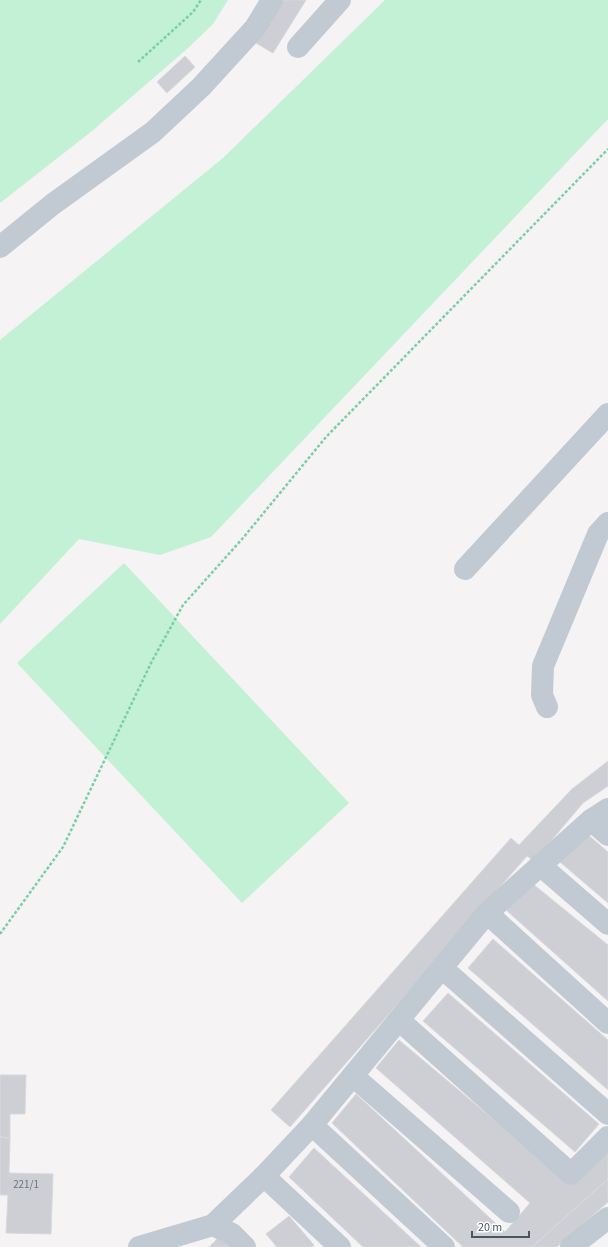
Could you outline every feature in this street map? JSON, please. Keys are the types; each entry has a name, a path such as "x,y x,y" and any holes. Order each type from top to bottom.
{"lane":[{"path":"0,247 53,204 153,132 201,87 255,28 272,0"},
{"path":"298,47 340,0"},
{"path":"465,569 608,414"},
{"path":"547,707 542,695 543,666 598,534 608,523"},
{"path":"151,1246 213,1225 264,1176 312,1125 487,913 599,815 608,835"},
{"path":"540,866 608,924"},
{"path":"487,913 608,1023"},
{"path":"442,968 608,1114"},
{"path":"399,1020 571,1174 608,1137"},
{"path":"353,1076 510,1212"},
{"path":"312,1125 444,1247"},
{"path":"264,1176 340,1247"},
{"path":"580,1244 608,1218"},
{"path":"213,1225 232,1234 245,1247"}],"path":[{"path":"138,62 193,12 201,0"},
{"path":"0,934 64,847 152,661 183,604 243,538 326,437 608,149"}],"green space":[{"path":"0,0 228,0 213,24 187,49 92,131 0,203"},
{"path":"385,0 608,0 608,119 211,537 160,555 79,539 0,624 0,340 223,158"},
{"path":"124,563 349,803 242,903 17,663"}],"building":[{"path":"283,0 306,0 273,53 256,43"},
{"path":"185,56 195,67 167,93 157,82"},
{"path":"608,761 608,786 583,803 534,861 527,856 290,1127 271,1110 511,838 519,845 572,789"},
{"path":"587,834 608,852 608,903 560,862"},
{"path":"533,884 608,945 608,1001 506,910"},
{"path":"493,939 608,1040 608,1090 468,968"},
{"path":"448,993 599,1124 575,1152 423,1021"},
{"path":"399,1040 569,1183 608,1149 608,1179 532,1247 463,1247 332,1123 356,1094 505,1232 530,1203 376,1068"},
{"path":"0,1075 26,1075 25,1114 10,1114 10,1138 0,1137"},
{"path":"0,1137 10,1138 9,1173 53,1174 51,1234 6,1233 8,1195 0,1195"},
{"path":"314,1148 421,1247 363,1247 289,1177"},
{"path":"608,1179 608,1202 557,1247 532,1247"},
{"path":"289,1216 314,1245 312,1247 277,1247 266,1234"},
{"path":"219,1237 229,1247 209,1247"}]}
